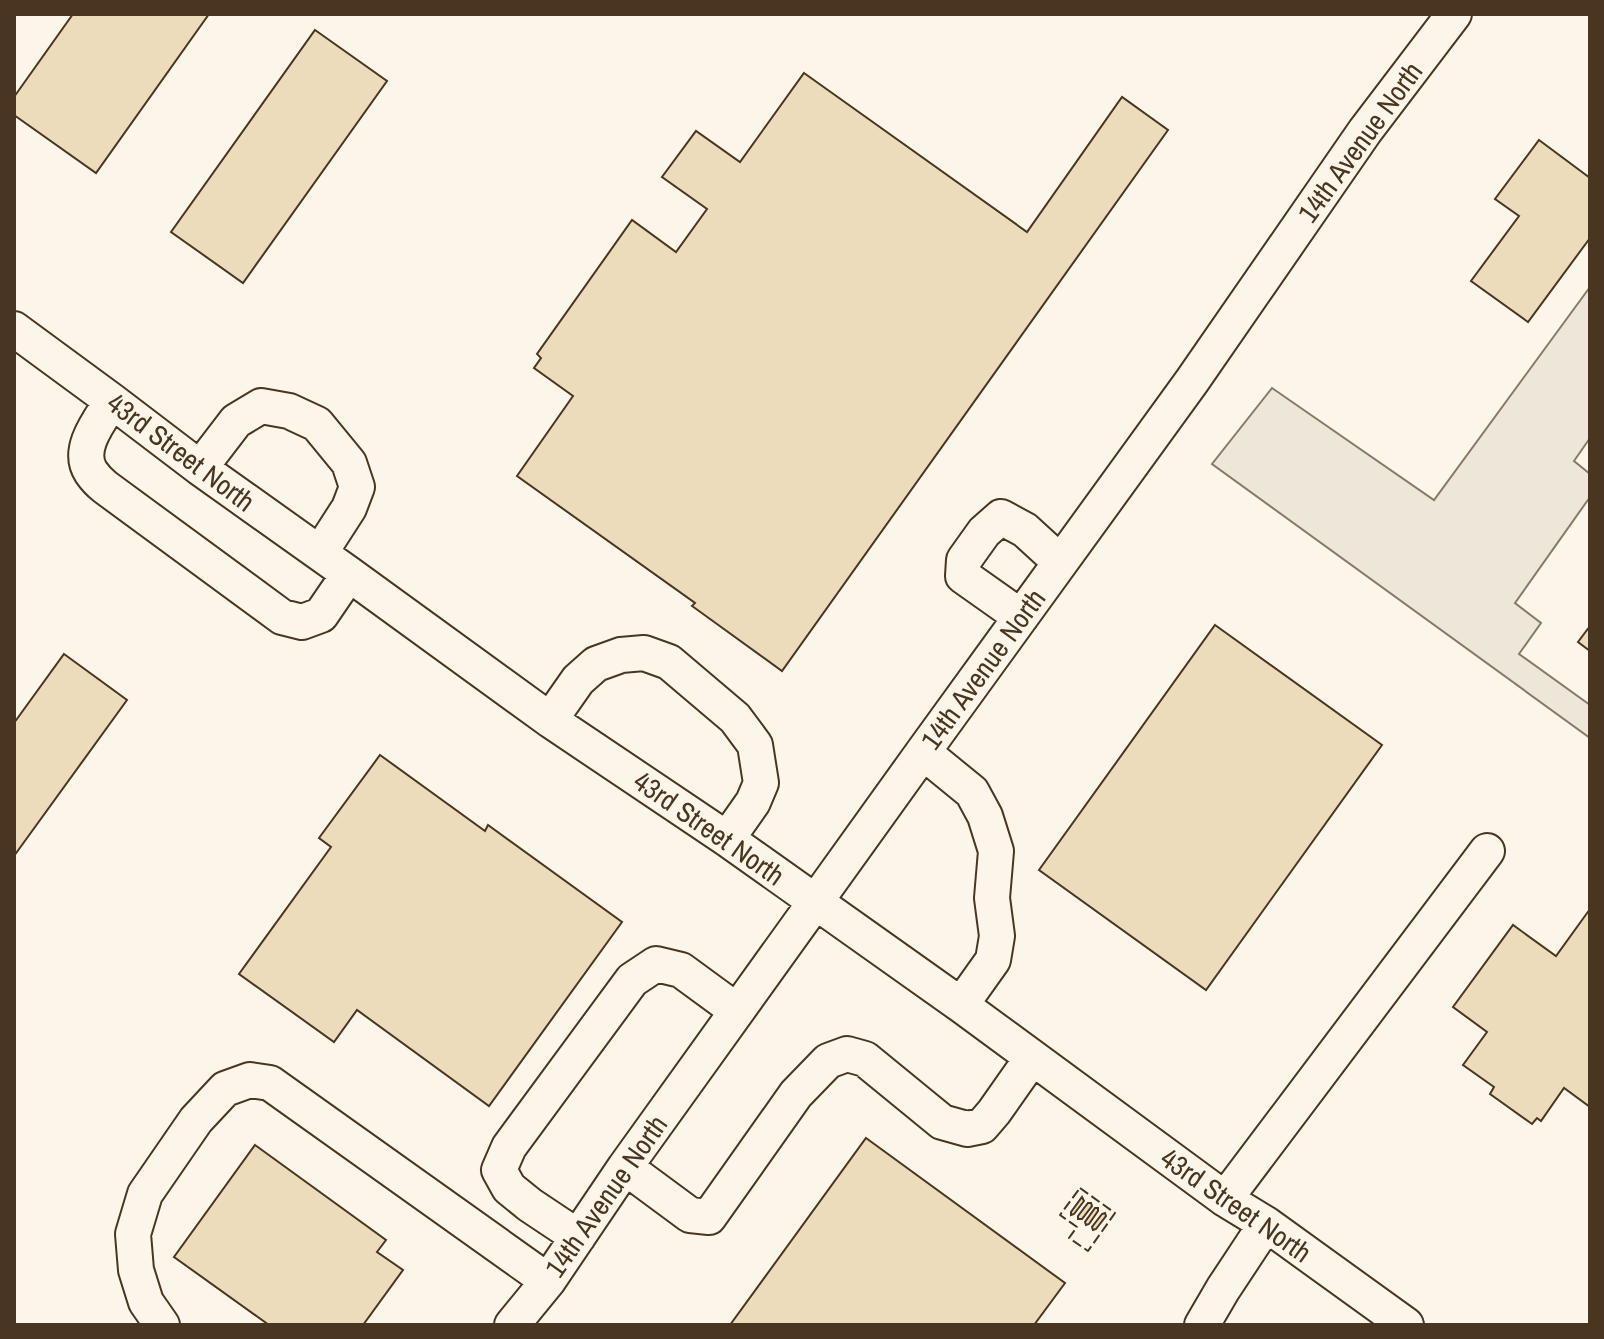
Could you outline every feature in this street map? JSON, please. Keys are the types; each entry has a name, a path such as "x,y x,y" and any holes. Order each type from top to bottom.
{"street":[{"name":"14th Avenue North","path":"512,1325 548,1281 625,1167 1192,381 1365,131 1454,14"},
{"name":"43rd Street North","path":"14,329 200,468 550,720 727,839 961,1005 1225,1199 1266,1224 1406,1325"},
{"path":"112,401 94,431 86,452 90,470 105,487 249,594 282,617 302,622 321,615 349,574"},
{"path":"200,468 236,421 261,406 289,411 317,424 349,463 357,487 349,508 320,553"},
{"path":"1021,617 963,576 964,560 984,532 1001,517 1025,530 1060,562"},
{"path":"550,720 578,680 596,664 621,655 644,653 669,662 735,718 755,745 761,783 753,802 727,839"},
{"path":"923,752 972,792 985,816 996,851 992,898 997,936 993,960 961,1005"},
{"path":"1225,1199 1487,851"},
{"path":"578,1237 509,1188 499,1170 509,1147 632,980 656,964 681,970 737,1011"},
{"path":"625,1167 690,1215 709,1217 796,1094 828,1061 847,1054 865,1059 942,1122 967,1129 982,1126 1032,1058"},
{"path":"162,1325 146,1302 136,1270 133,1234 145,1194 196,1120 225,1089 250,1080 270,1083 548,1281"},
{"path":"1202,1325 1266,1224"}],"shaded area":[{"path":"1590,287 1590,438 1574,461 1590,474 1590,497 1515,603 1541,623 1519,654 1590,705 1590,738 1212,464 1272,388 1434,500"}],"building":[{"path":"73,14 209,14 96,173 14,115 14,97"},
{"path":"315,30 387,81 243,283 171,232"},
{"path":"804,73 1027,232 1122,97 1168,130 782,671 692,606 695,603 517,476 573,396 534,368 541,358 537,354 632,220 676,252 707,209 662,177 696,131 740,162"},
{"path":"1539,140 1590,178 1590,238 1528,322 1471,281 1519,216 1495,199"},
{"path":"1215,625 1382,745 1206,990 1039,870"},
{"path":"1590,626 1590,651 1578,642"},
{"path":"64,654 127,700 14,856 14,723"},
{"path":"380,755 485,831 488,825 622,922 489,1106 357,1010 334,1042 239,974 331,847 319,838"},
{"path":"1590,909 1590,1107 1564,1088 1541,1121 1537,1118 1532,1124 1490,1094 1494,1087 1463,1065 1487,1032 1453,1007 1513,925 1556,956"},
{"path":"866,1138 1065,1283 1034,1325 730,1325"},
{"path":"255,1145 386,1240 377,1252 403,1270 363,1325 269,1325 174,1257"},
{"path":"1082,1197 1084,1201 1071,1215 1071,1212"},
{"path":"1088,1203 1092,1206 1082,1219 1078,1219 1078,1216"},
{"path":"1095,1208 1098,1211 1086,1225 1085,1222"},
{"path":"1105,1213 1106,1216 1093,1230 1092,1227"}],"fence":[{"path":"1080,1188 1115,1213 1088,1251 1069,1238 1077,1227 1060,1215 1080,1188"}]}
